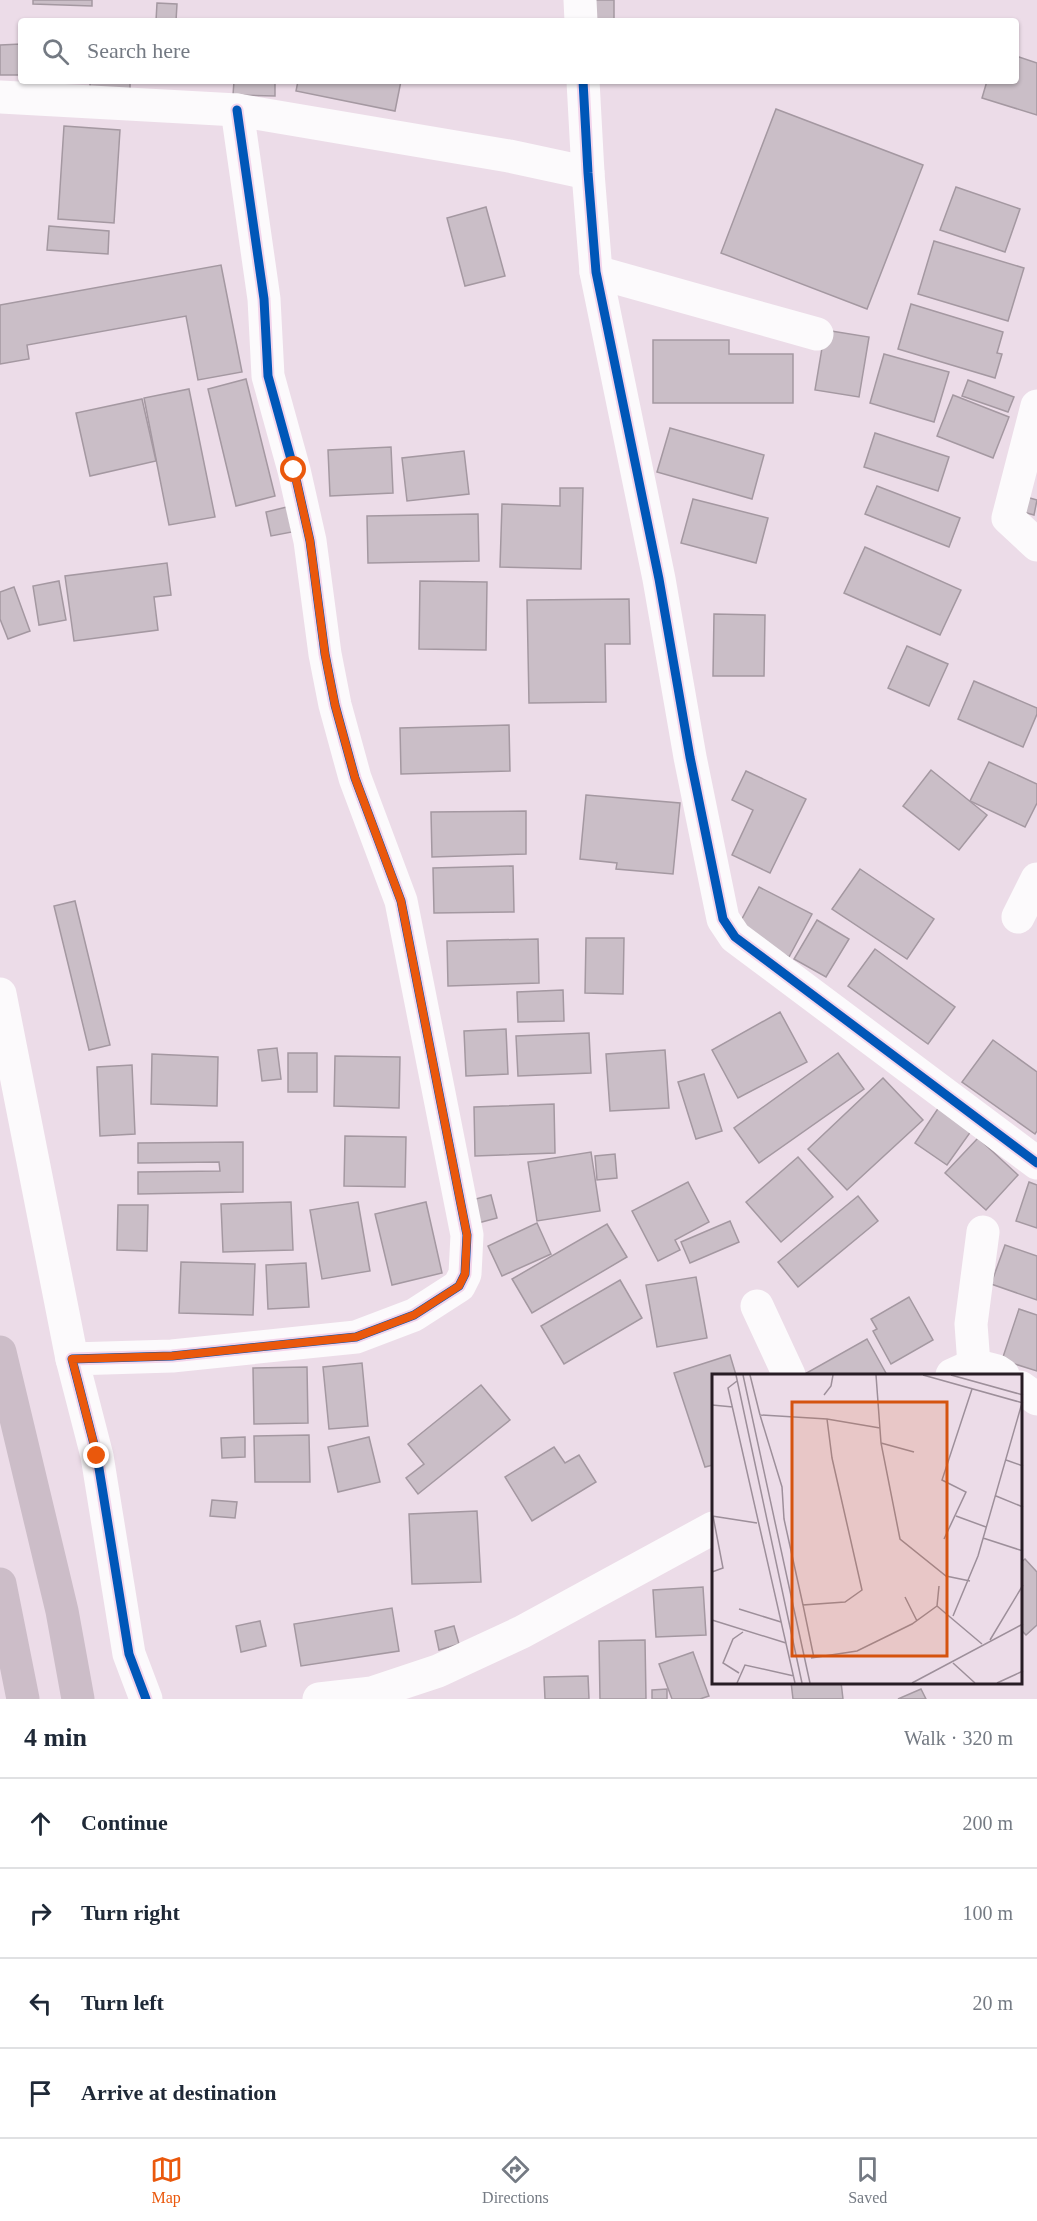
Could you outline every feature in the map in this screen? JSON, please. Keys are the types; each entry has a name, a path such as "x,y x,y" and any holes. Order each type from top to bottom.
{"highway":[{"path":"0,1352 62,1611 78,1699"},
{"path":"0,1584 23,1699"}],"street":[{"path":"580,0 581,18"},
{"path":"583,84 596,272 659,579 690,757 723,919 735,937 1037,1164"},
{"path":"0,97 237,110 509,156 588,173"},
{"path":"72,1359 172,1356 356,1337 414,1315 459,1286 465,1274 467,1261 467,1235 401,901 355,778 335,705 325,654 310,541 294,470 268,376 264,299 237,110"},
{"path":"596,272 817,334"},
{"path":"1037,406 1008,518 1037,545"},
{"path":"1018,917 1037,879"},
{"path":"0,994 72,1359 97,1456 129,1654 146,1699"},
{"path":"976,1372 971,1324 983,1232"},
{"path":"757,1306 789,1374"},
{"path":"1022,1389 1037,1399"},
{"path":"319,1699 372,1693 438,1671 522,1632 712,1529"}],"building":[{"path":"33,0 92,0 92,6 33,4"},
{"path":"592,0 614,0 614,18 592,18"},
{"path":"157,3 177,4 176,18 156,18"},
{"path":"18,44 18,75 0,75 0,45"},
{"path":"1019,57 1037,63 1037,115 982,98 986,84 1019,84"},
{"path":"90,84 130,84 130,90 90,90"},
{"path":"234,84 275,84 275,96 233,95"},
{"path":"297,84 400,84 395,111 296,91"},
{"path":"776,109 923,165 867,309 721,253"},
{"path":"64,126 120,130 114,223 58,219"},
{"path":"956,187 1020,209 1005,252 940,230"},
{"path":"486,207 505,276 465,286 447,218"},
{"path":"49,226 109,231 108,254 47,250"},
{"path":"934,241 1024,268 1008,321 918,294"},
{"path":"221,265 242,372 198,380 186,316 27,345 29,359 0,364 0,305"},
{"path":"911,304 1003,332 997,353 1002,354 995,378 898,349"},
{"path":"825,330 869,337 859,397 815,390"},
{"path":"653,340 729,340 729,354 793,354 793,403 653,403"},
{"path":"884,354 949,372 934,422 870,403"},
{"path":"246,379 275,496 236,506 208,389"},
{"path":"968,380 1014,397 1008,412 962,396"},
{"path":"189,389 215,517 169,525 144,398"},
{"path":"953,395 1009,417 993,458 937,436"},
{"path":"142,399 156,461 90,476 76,413"},
{"path":"670,428 764,455 752,499 657,472"},
{"path":"875,433 949,457 938,491 864,467"},
{"path":"391,447 393,493 330,496 328,450"},
{"path":"464,451 469,494 407,501 402,458"},
{"path":"877,486 960,518 949,547 865,514"},
{"path":"560,488 583,488 581,569 500,567 502,504 560,506"},
{"path":"1016,494 1037,500 1034,515 1012,509"},
{"path":"693,499 768,518 756,563 681,543"},
{"path":"287,507 292,532 271,536 266,512"},
{"path":"478,514 479,561 368,563 367,516"},
{"path":"865,547 961,590 940,635 844,593"},
{"path":"167,563 171,595 154,597 158,630 74,641 65,576"},
{"path":"59,581 66,620 39,625 33,586"},
{"path":"420,581 487,582 486,650 419,649"},
{"path":"14,587 30,631 8,639 0,619 0,592"},
{"path":"629,599 630,644 605,644 606,702 529,703 527,600"},
{"path":"714,614 765,615 764,676 713,676"},
{"path":"907,646 948,664 929,706 888,688"},
{"path":"974,681 1037,708 1037,714 1023,747 958,719"},
{"path":"509,725 510,771 401,774 400,728"},
{"path":"989,762 1037,784 1037,803 1025,827 970,801"},
{"path":"931,770 987,815 959,850 903,806"},
{"path":"746,771 806,799 770,873 732,855 753,810 732,800"},
{"path":"586,795 680,803 673,874 616,869 617,863 580,859"},
{"path":"526,811 526,854 432,857 431,812"},
{"path":"513,866 514,912 434,913 433,868"},
{"path":"860,869 934,919 907,959 832,909"},
{"path":"759,887 812,914 789,957 736,930"},
{"path":"75,901 110,1045 89,1050 54,906"},
{"path":"817,920 849,939 826,977 794,959"},
{"path":"586,938 624,938 623,994 585,993"},
{"path":"538,939 539,983 448,986 447,941"},
{"path":"875,949 955,1007 928,1044 848,986"},
{"path":"563,990 564,1021 518,1022 517,992"},
{"path":"780,1012 807,1062 738,1098 712,1050"},
{"path":"506,1029 508,1074 466,1076 464,1031"},
{"path":"589,1033 591,1073 518,1076 516,1036"},
{"path":"993,1040 1037,1072 1037,1131 1035,1134 962,1082"},
{"path":"277,1048 281,1079 262,1081 258,1050"},
{"path":"665,1050 669,1108 610,1111 606,1054"},
{"path":"288,1053 317,1053 317,1092 288,1092"},
{"path":"838,1053 864,1089 759,1163 734,1128"},
{"path":"152,1054 218,1057 217,1106 151,1104"},
{"path":"335,1056 400,1057 399,1108 334,1106"},
{"path":"132,1065 135,1134 100,1136 97,1067"},
{"path":"704,1074 722,1131 696,1139 678,1082"},
{"path":"883,1078 923,1120 847,1190 808,1149"},
{"path":"554,1104 555,1153 475,1156 474,1107"},
{"path":"941,1104 974,1127 947,1165 915,1143"},
{"path":"345,1136 406,1137 405,1187 344,1186"},
{"path":"978,1138 1018,1175 986,1210 945,1173"},
{"path":"243,1142 243,1192 138,1194 138,1172 220,1171 219,1162 138,1163 138,1143"},
{"path":"591,1152 600,1211 537,1221 528,1162"},
{"path":"615,1154 617,1178 597,1180 595,1156"},
{"path":"798,1157 833,1197 781,1242 746,1202"},
{"path":"688,1182 709,1222 675,1240 680,1250 658,1261 632,1211"},
{"path":"1029,1182 1037,1185 1037,1228 1016,1221"},
{"path":"491,1195 497,1218 478,1223 472,1200"},
{"path":"858,1196 878,1221 798,1287 778,1262"},
{"path":"291,1202 293,1250 223,1252 221,1204"},
{"path":"358,1202 370,1271 322,1279 310,1210"},
{"path":"426,1202 442,1273 392,1285 375,1214"},
{"path":"118,1205 148,1205 147,1251 117,1250"},
{"path":"730,1221 739,1242 690,1263 681,1242"},
{"path":"537,1223 551,1254 502,1276 488,1246"},
{"path":"607,1224 627,1257 532,1313 512,1279"},
{"path":"1005,1245 1037,1256 1037,1300 991,1284"},
{"path":"181,1262 255,1264 253,1315 179,1313"},
{"path":"306,1263 309,1307 268,1309 266,1265"},
{"path":"696,1277 707,1338 657,1347 646,1285"},
{"path":"620,1280 642,1318 564,1364 541,1326"},
{"path":"909,1297 933,1340 891,1364 873,1331 877,1329 871,1319"},
{"path":"1019,1309 1037,1315 1037,1371 1002,1360"},
{"path":"867,1339 886,1374 805,1374"},
{"path":"730,1355 736,1374 712,1374 712,1465 705,1467 674,1373"},
{"path":"362,1363 368,1426 329,1429 323,1367"},
{"path":"307,1367 308,1423 254,1424 253,1368"},
{"path":"481,1385 510,1420 418,1494 406,1478 424,1464 408,1444"},
{"path":"309,1435 310,1482 255,1482 254,1436"},
{"path":"245,1437 245,1457 222,1458 221,1438"},
{"path":"369,1437 380,1482 338,1492 328,1447"},
{"path":"554,1447 565,1463 579,1455 596,1482 532,1521 505,1477"},
{"path":"212,1500 237,1502 235,1518 210,1516"},
{"path":"477,1511 481,1582 412,1584 409,1514"},
{"path":"1025,1559 1037,1572 1037,1625 1026,1635 1022,1631 1022,1561"},
{"path":"703,1587 706,1635 656,1637 653,1590"},
{"path":"392,1608 399,1651 301,1666 294,1624"},
{"path":"260,1621 266,1646 241,1652 236,1626"},
{"path":"454,1626 459,1644 439,1650 435,1631"},
{"path":"645,1640 646,1699 600,1699 599,1641"},
{"path":"693,1652 709,1696 700,1699 672,1699 659,1664"},
{"path":"588,1676 589,1699 545,1699 544,1677"},
{"path":"791,1684 841,1684 843,1699 793,1699"},
{"path":"667,1689 667,1699 652,1699 652,1690"},
{"path":"921,1689 926,1699 898,1699"}],"cycle path":[{"path":"583,84 596,272 659,579 690,757 723,919 735,937 1037,1163"},
{"path":"146,1699 129,1654 97,1456 72,1359 172,1356 356,1337 414,1315 459,1286 465,1274 467,1235 401,901 355,778 335,705 325,654 310,541 294,470 268,376 264,299 237,110"}],"route":[{"path":"97,1456 72,1359 172,1356 356,1337 414,1315 459,1286 465,1274 467,1235 401,901 355,778 335,705 325,654 310,541 294,470"}]}
